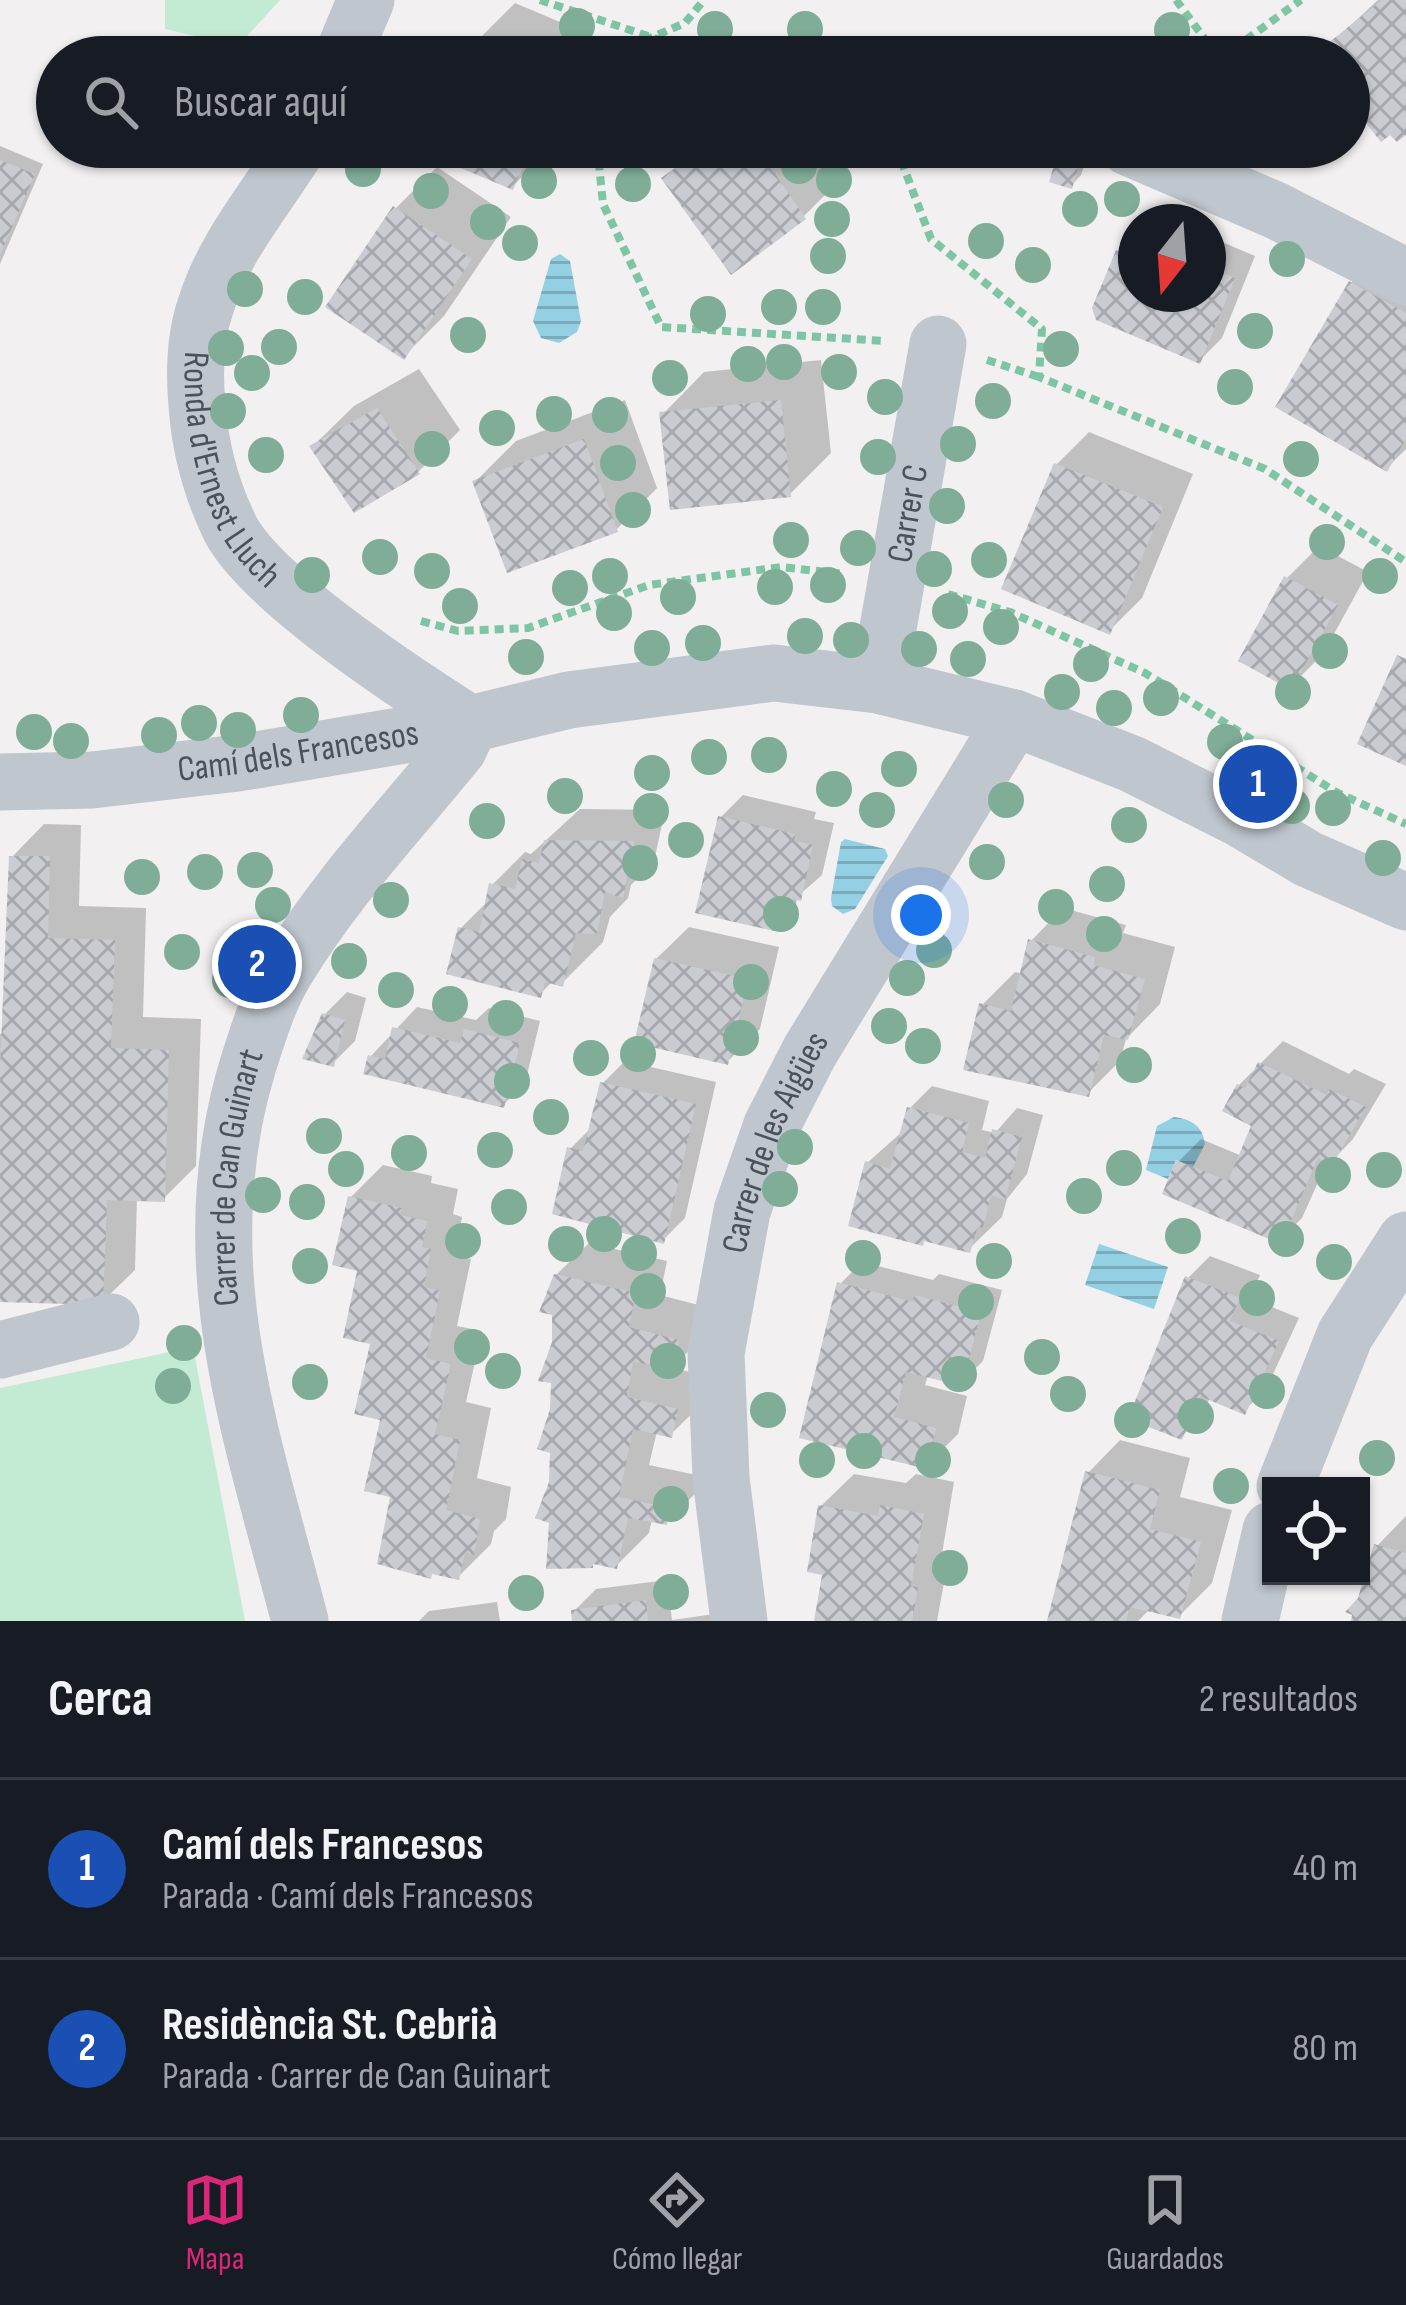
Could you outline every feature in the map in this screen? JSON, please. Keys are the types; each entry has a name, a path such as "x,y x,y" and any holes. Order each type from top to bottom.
{"street":[{"path":"351,36 366,0"},
{"name":"Ronda d'Ernest Lluch","path":"284,168 226,255 204,308 194,370 200,446 232,531 280,587 470,724"},
{"path":"1177,168 1277,211 1406,277"},
{"name":"Carrer C","path":"878,685 938,344"},
{"name":"Ronda d'Ernest Lluch","path":"342,634 473,678 569,700"},
{"name":"Camí dels Francesos","path":"0,782 92,780 238,763 470,724 569,700 774,673 878,685 1014,718 1132,764 1308,860 1406,902"},
{"name":"Carrer de les Aigües","path":"739,1621 721,1478 716,1352 742,1211 772,1125 810,1051 1014,718"},
{"name":"Carrer de Can Guinart","path":"300,1621 231,1345 222,1267 222,1200 230,1133 258,1032 281,976 315,926 459,748 470,724"},
{"path":"1289,1477 1346,1335 1406,1240"},
{"path":"0,1350 111,1322"},
{"path":"1250,1621 1262,1569"}],"path":[{"path":"540,0 644,36"},
{"path":"655,36 685,23 704,0"},
{"path":"1176,0 1204,36"},
{"path":"1249,36 1300,0"},
{"path":"599,168 603,204 661,327 938,344 1040,377 1265,469 1406,562"},
{"path":"904,168 931,239 1042,328 1040,377"},
{"path":"418,621 458,632 528,628 649,585 781,567 895,579 1010,613 1145,673 1336,792 1406,824"}],"green space":[{"path":"165,0 280,0 247,36 195,36 165,29"},
{"path":"193,1347 245,1621 0,1621 0,1388"}],"water":[{"path":"560,254 570,261 581,321 577,332 559,343 541,338 533,321 551,259"},
{"path":"845,839 885,849 888,856 855,909 843,914 832,906 831,898"},
{"path":"1174,1117 1195,1124 1205,1144 1193,1167 1176,1160 1168,1179 1146,1170 1157,1126"},
{"path":"1099,1244 1168,1267 1154,1309 1085,1285"}],"building":[{"path":"1382,0 1406,0 1406,135 1397,142 1390,135 1381,142 1370,128 1370,36 1337,36"},
{"path":"0,160 35,174 0,255"},
{"path":"461,168 522,168 513,190"},
{"path":"675,168 771,168 806,219 731,275 661,178"},
{"path":"1053,168 1078,168 1072,189 1049,182"},
{"path":"393,206 472,259 404,360 325,307"},
{"path":"1116,250 1118,312 1221,312 1200,364 1096,320 1092,308"},
{"path":"1226,274 1235,278 1226,300"},
{"path":"1349,281 1406,313 1406,439 1387,472 1275,407"},
{"path":"781,400 791,497 670,510 659,412"},
{"path":"377,408 420,474 354,513 309,446"},
{"path":"584,439 618,532 507,573 472,481"},
{"path":"1054,463 1163,507 1110,635 1001,589"},
{"path":"1284,576 1338,605 1291,690 1238,661"},
{"path":"1397,655 1406,659 1406,766 1357,744"},
{"path":"718,816 795,834 794,841 813,845 801,901 782,897 774,931 695,913"},
{"path":"544,840 634,841 623,898 605,892 597,934 576,933 563,987 545,982 541,998 446,974 458,927 479,932 489,883 515,889 522,859 539,863"},
{"path":"9,856 50,856 48,938 115,940 111,1048 169,1050 165,1202 107,1200 103,1305 0,1302 0,1067"},
{"path":"1028,939 1095,957 1093,965 1145,979 1128,1040 1104,1035 1089,1097 963,1070 979,1003 1011,1011"},
{"path":"654,958 748,979 728,1065 634,1043"},
{"path":"322,1013 345,1020 334,1067 302,1059"},
{"path":"392,1027 460,1043 464,1029 520,1043 504,1108 363,1074 368,1055 385,1059"},
{"path":"1258,1062 1327,1095 1329,1089 1366,1107 1332,1165 1318,1158 1281,1244 1162,1194 1176,1160 1228,1181 1251,1126 1222,1111 1237,1084 1245,1088"},
{"path":"600,1082 696,1104 664,1244 552,1214 567,1147 583,1151"},
{"path":"907,1107 969,1123 962,1152 985,1158 992,1129 1022,1137 1005,1200 991,1195 983,1228 978,1226 970,1253 848,1226 865,1161 890,1169"},
{"path":"348,1196 402,1208 400,1215 427,1221 422,1247 431,1249 424,1287 440,1291 426,1358 451,1364 435,1434 460,1440 446,1510 480,1519 474,1555 465,1552 459,1580 432,1574 431,1579 377,1564 390,1497 364,1491 380,1420 354,1414 370,1344 343,1338 357,1271 332,1265"},
{"path":"554,1274 636,1293 629,1327 679,1340 673,1371 633,1361 627,1397 678,1409 672,1438 633,1429 619,1497 670,1508 667,1525 628,1518 617,1569 593,1564 593,1568 546,1569 549,1523 535,1518 549,1482 550,1453 537,1449 550,1409 551,1383 538,1381 552,1342 552,1315 539,1312"},
{"path":"1185,1276 1240,1298 1230,1321 1279,1341 1245,1415 1200,1396 1182,1440 1128,1419"},
{"path":"837,1282 913,1302 914,1295 981,1312 962,1386 906,1372 894,1417 936,1428 927,1469 799,1438"},
{"path":"1085,1471 1160,1490 1150,1529 1201,1542 1180,1619 1130,1607 1126,1621 1047,1621"},
{"path":"818,1505 878,1516 880,1505 924,1514 911,1586 918,1587 912,1621 814,1621 822,1575 807,1572"},
{"path":"1374,1544 1406,1553 1406,1621 1351,1621 1352,1615 1345,1612 1358,1598 1362,1585 1370,1585"},
{"path":"646,1600 648,1621 572,1621 571,1610"}],"place":[{"name":"Camí dels Francesos","path":"1258,784"},
{"name":"Residència St. Cebrià","path":"257,964"}]}
